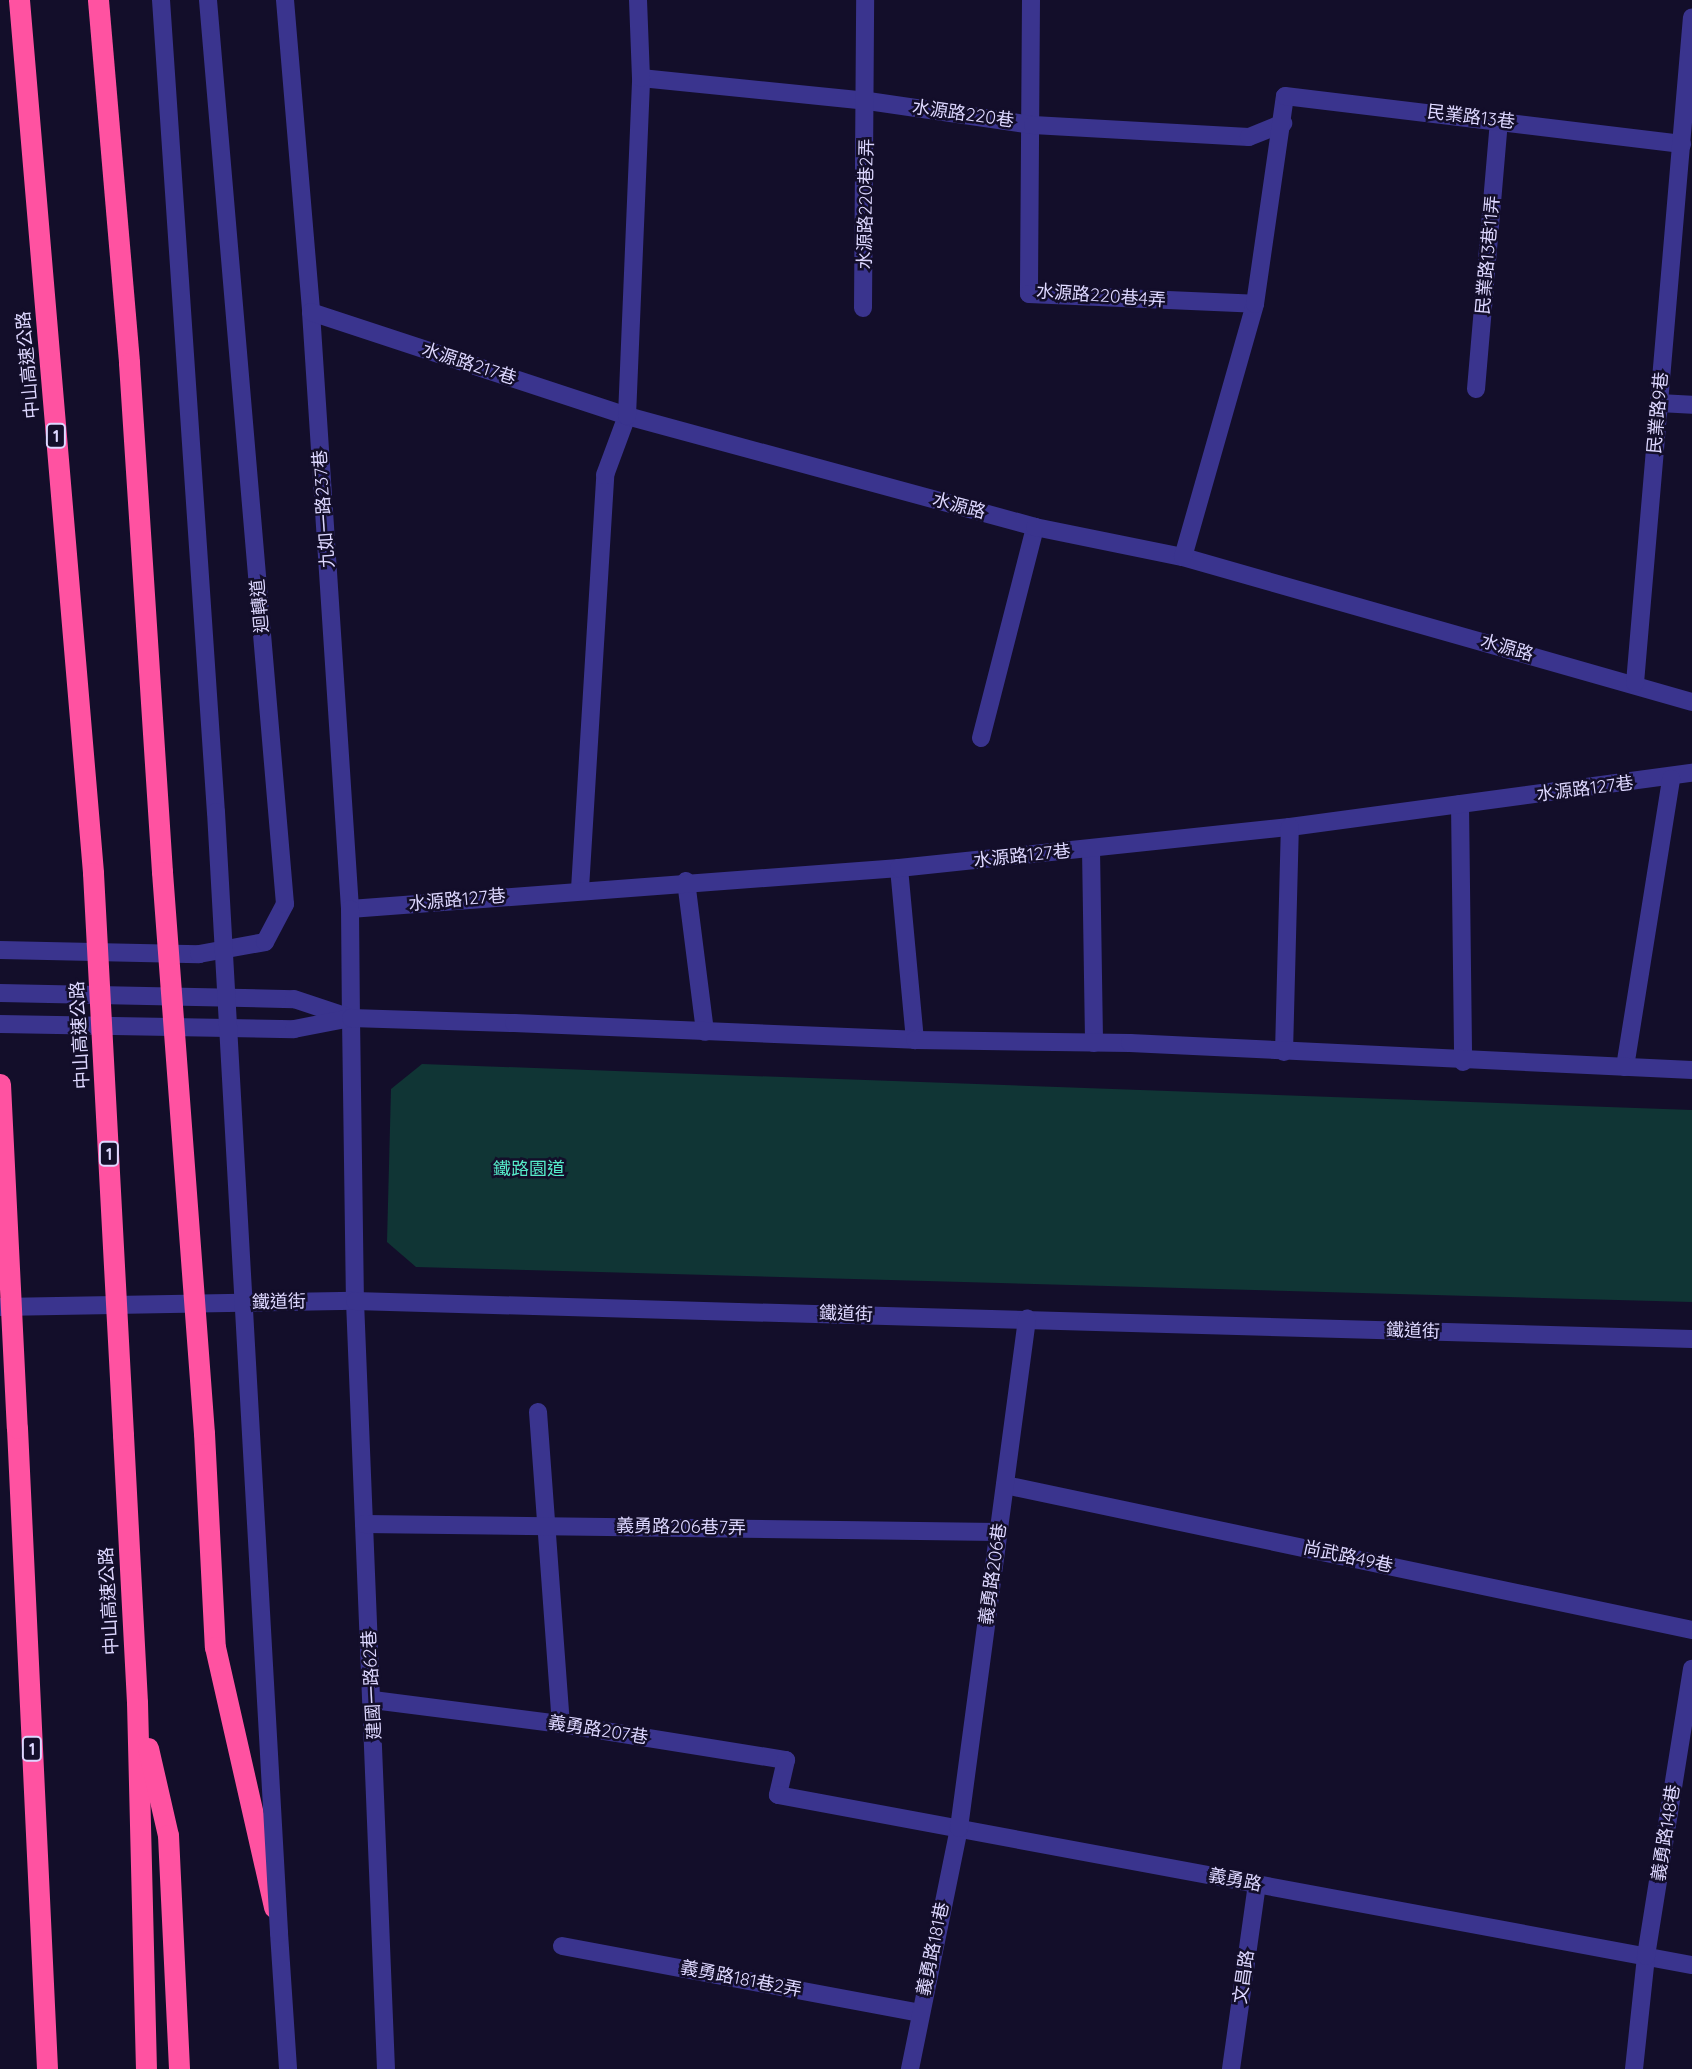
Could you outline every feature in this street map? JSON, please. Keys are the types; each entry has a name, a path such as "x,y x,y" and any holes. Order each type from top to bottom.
{"highway":[{"name":"中山高速公路","path":"19,0 93,873 137,1702 146,2069"},
{"path":"98,0 129,363 162,872 204,1433 215,1647 279,1933"},
{"name":"1","path":"0,1084 47,2069"},
{"path":"137,1702 168,1835 179,2069"}],"street":[{"path":"161,0 216,812 288,2069"},
{"name":"迴轉道","path":"0,950 199,954 264,942 285,904 208,0"},
{"name":"九如一路237巷","path":"285,0 311,312 349,909 355,1301"},
{"path":"580,889 605,475 627,416 641,78 638,0"},
{"name":"水源路220巷2弄","path":"863,308 868,100 865,0"},
{"path":"1031,0 1033,125"},
{"name":"民業路9巷","path":"1635,683 1692,17"},
{"name":"水源路220巷","path":"641,78 868,100 1033,125 1249,137 1283,122"},
{"name":"民業路13巷","path":"1283,122 1286,96 1682,144"},
{"name":"民業路13巷11弄","path":"1476,389 1499,120"},
{"path":"1183,557 1255,304 1283,122"},
{"name":"水源路220巷4弄","path":"1033,125 1029,294 1255,304"},
{"name":"水源路217巷","path":"311,312 627,416"},
{"path":"1659,403 1692,405"},
{"name":"水源路","path":"627,416 1035,527 1183,557 1635,683 1692,702"},
{"path":"981,738 1035,527"},
{"name":"水源路127巷","path":"349,909 686,881 899,868 1091,849 1671,779 1692,773"},
{"path":"1625,1067 1671,779"},
{"path":"1460,804 1463,1062"},
{"path":"1284,1052 1290,827"},
{"path":"1091,849 1094,1043"},
{"path":"899,868 915,1040"},
{"path":"686,881 705,1032"},
{"path":"0,993 294,999 351,1018"},
{"path":"0,1024 294,1029 351,1018 915,1040 1094,1043 1463,1062 1692,1070"},
{"name":"鐵道街","path":"0,1307 355,1301 1692,1339"},
{"name":"建國一路62巷","path":"355,1301 386,2069"},
{"name":"義勇路206巷","path":"959,1828 1027,1319"},
{"path":"538,1412 544,1525 561,1724"},
{"name":"尚武路49巷","path":"1004,1485 1692,1630"},
{"name":"義勇路206巷7弄","path":"364,1524 998,1532"},
{"name":"義勇路148巷","path":"1634,2069 1646,1956 1692,1669"},
{"name":"義勇路207巷","path":"373,1700 561,1724 786,1760 778,1795"},
{"name":"義勇路","path":"778,1795 1692,1965"},
{"name":"義勇路181巷","path":"910,2069 959,1828"},
{"name":"文昌路","path":"1231,2069 1257,1884"},
{"name":"義勇路181巷2弄","path":"562,1946 920,2012"}],"green space":[{"name":"鐵路園道","path":"422,1064 1692,1110 1692,1302 416,1267 387,1242 391,1089"}]}
